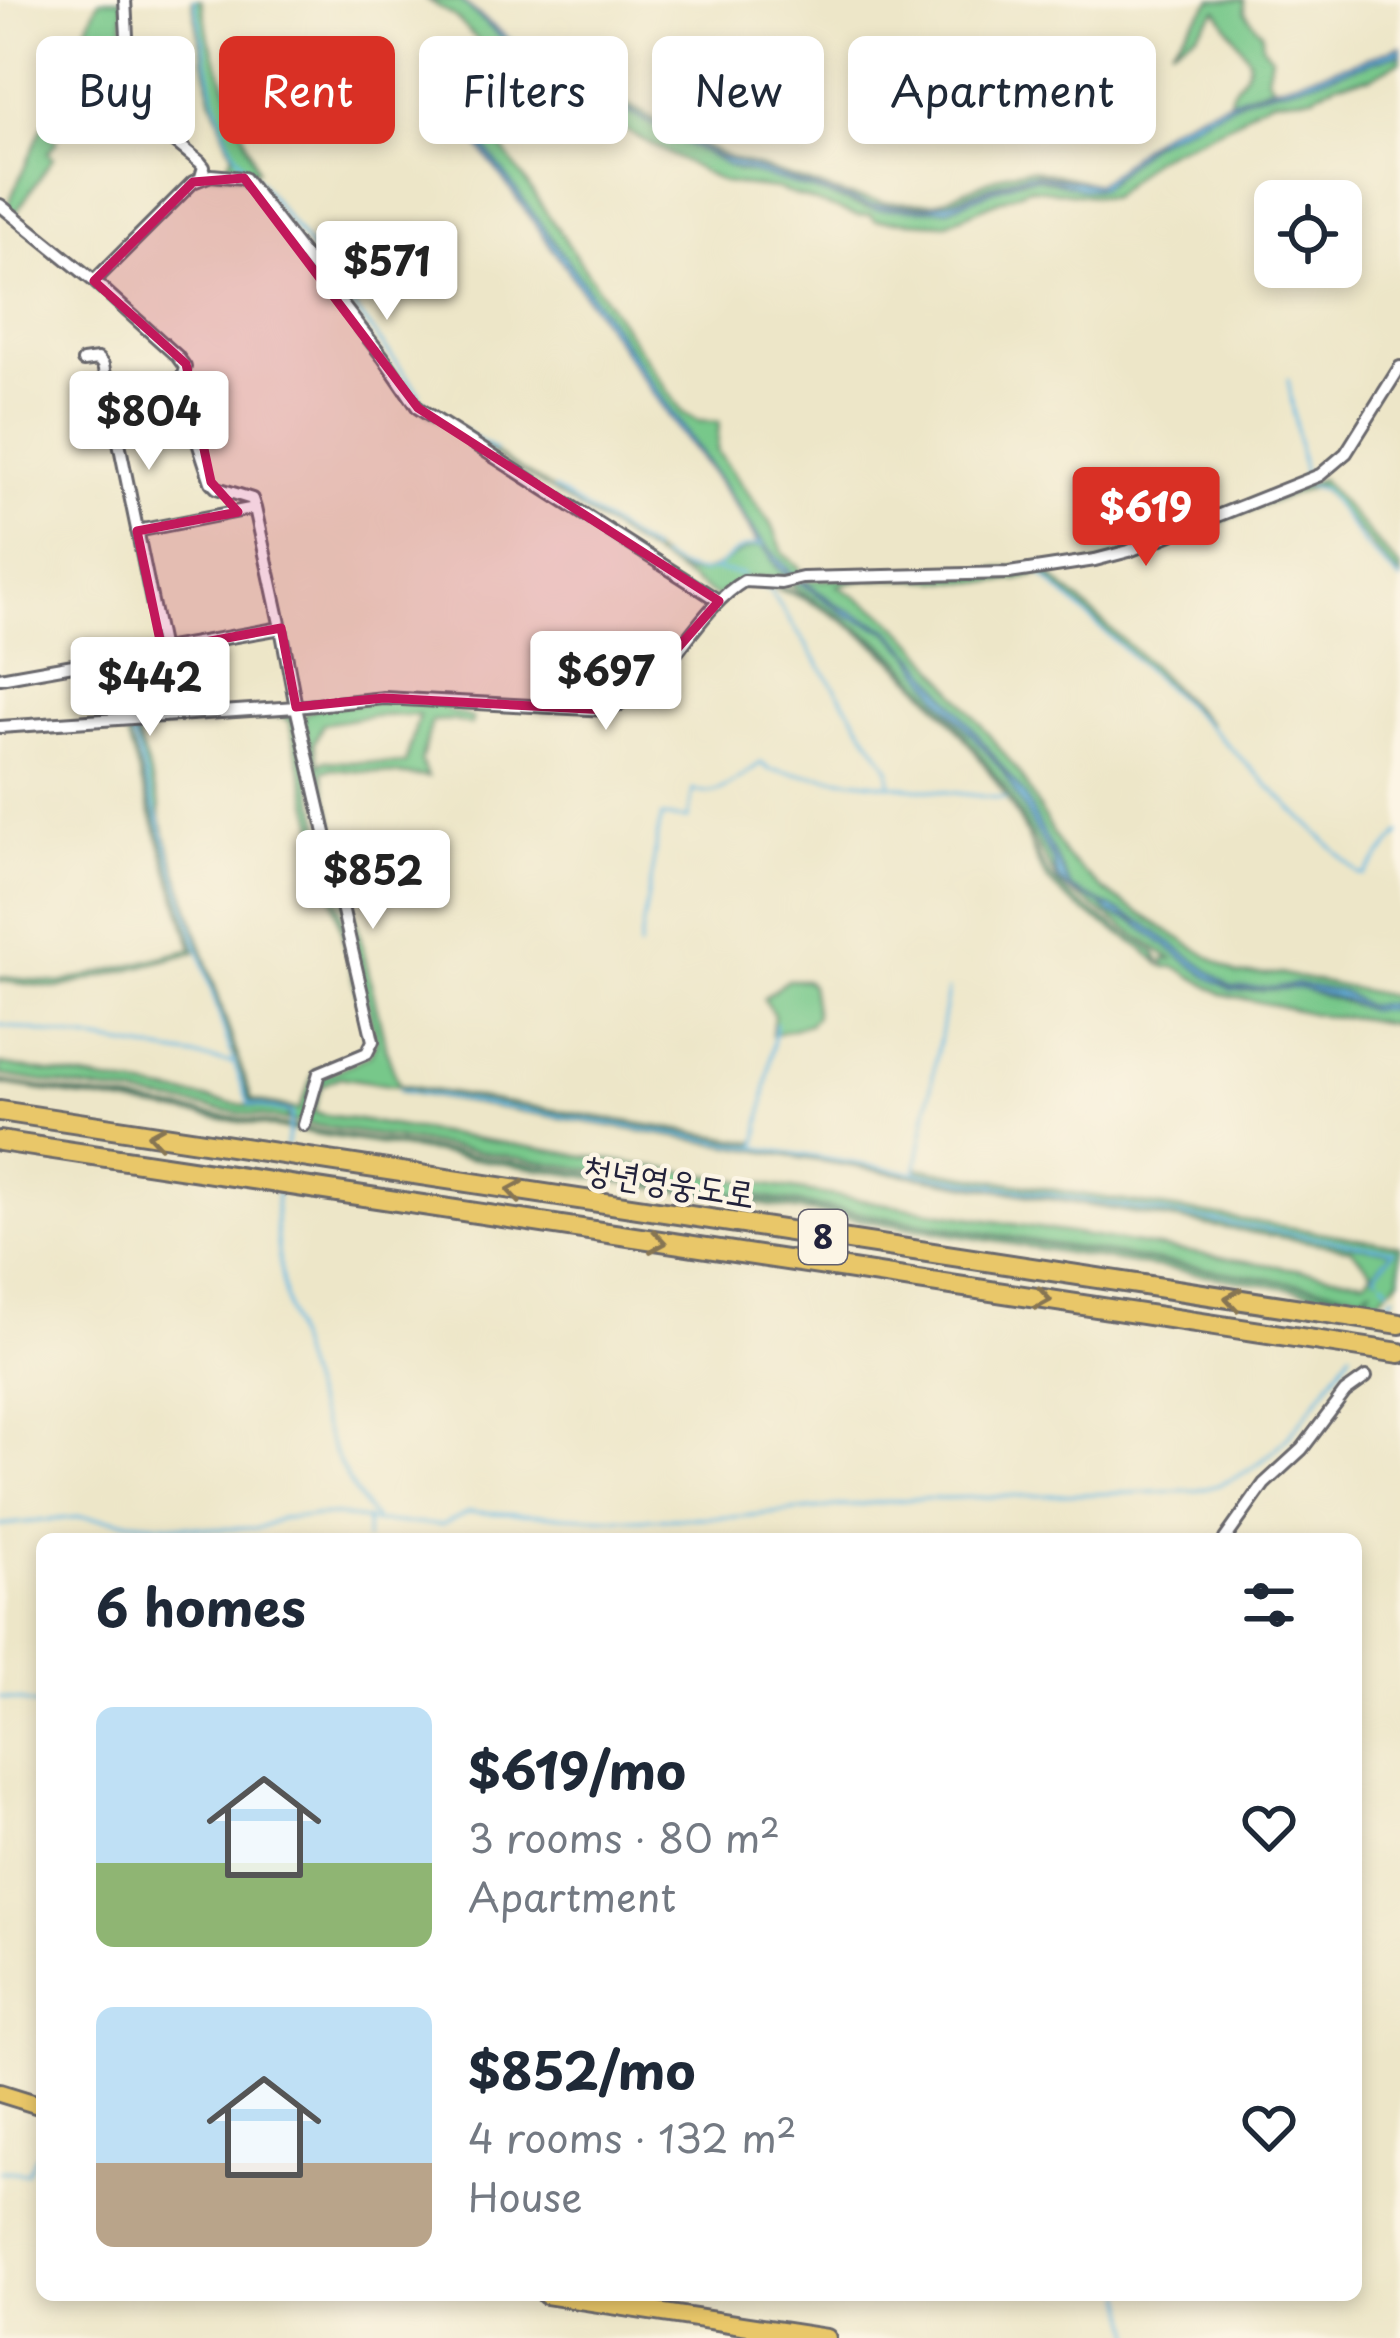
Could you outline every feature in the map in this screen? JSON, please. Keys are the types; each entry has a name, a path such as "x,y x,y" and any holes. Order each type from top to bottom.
{"highway":[{"name":"청년영웅도로","path":"0,1112 1400,1324"},
{"name":"청년영웅도로","path":"0,1141 1391,1352"}],"main road":[{"path":"0,2093 36,2104"},
{"path":"585,2301 827,2338"}],"street":[{"path":"124,0 135,104 200,162 201,177"},
{"path":"94,281 178,194 201,177 234,175 254,188 418,408 718,601"},
{"path":"3,208 177,356 184,368 180,388 212,482 252,500 255,508 373,1041 367,1053 319,1073 304,1125"},
{"path":"83,361 98,359 103,365 163,650"},
{"path":"0,727 384,698 607,710 640,691 718,601 744,581 1009,573 1129,551 1320,476 1346,453 1400,367"},
{"path":"137,531 255,508"},
{"path":"0,678 281,628"},
{"path":"1230,1533 1264,1484 1302,1449 1345,1393 1366,1377"}],"highlighted area":[{"path":"244,178 418,408 719,601 640,691 607,710 384,698 296,707 281,628 162,650 137,531 238,512 211,482 186,364 94,281 193,182"}],"green space":[{"path":"99,0 122,0 124,36 83,36"},
{"path":"192,0 201,0 219,67 219,118"},
{"path":"428,0 460,0 499,36 474,36"},
{"path":"1212,0 1244,0 1245,13 1262,32 1262,45 1271,56 1267,77 1273,85 1230,101 1249,58 1217,10 1197,33 1171,48"},
{"path":"1400,53 1400,61 1371,77 1337,83 1313,96 1273,99 1255,107 1237,121 1154,158 1110,198 1029,188 945,224 875,220 776,189 724,183 628,132 628,112 652,125 652,144 687,144 738,171 769,176 866,208 948,209 1034,178 1093,190 1108,183 1156,141 1252,95"},
{"path":"628,105 652,118 652,122 628,109"},
{"path":"36,142 55,144 48,153 53,158 16,213 7,207"},
{"path":"229,144 247,144 257,170 246,175 207,173 206,166 226,165 233,155"},
{"path":"482,144 499,144 508,156 683,413 698,421 719,422 717,451 773,527 783,552 804,573 794,576 759,538"},
{"path":"694,144 846,195 883,202 935,203 1009,172 1031,169 1096,184 1037,173 1013,177 938,206 869,205 730,163"},
{"path":"423,401 440,419 686,573 708,570 743,551 764,546 777,568 789,577 744,578 717,597 429,413 421,406"},
{"path":"1321,479 1400,568 1400,578 1318,485 1227,519 1205,536 1190,534 1118,563 1047,572 1210,725 1042,573 994,582 884,579 838,586 883,613 917,644 1020,774 1065,855 1104,891 1237,974 1282,974 1400,998 1400,1005 1366,1006 1347,994 1296,984 1231,987 1145,924 1071,888 1024,795 921,662 888,629 839,606 803,581 1096,563"},
{"path":"799,582 847,614 887,631 910,653 940,697 1002,770 1068,889 1133,921 1208,977 1241,991 1299,988 1360,1007 1399,1010 1400,1026 1323,1016 1222,994 1176,967 1165,967 1164,960 1172,959 1059,884 1004,786 903,662 790,584"},
{"path":"779,586 848,621 912,675 991,772 1056,884 1155,952 1162,966 1050,883 1001,790 917,683 847,624 772,587"},
{"path":"379,701 442,705 473,718 471,725 432,721 421,761 428,777 322,772 387,1052 399,1085 755,1145 340,1077 321,1086 314,1113 1365,1280 1373,1272 1351,1249 399,1091 1392,1251 1374,1272 1378,1278 1376,1273 1395,1250 918,1172 918,1168 1400,1245 1400,1278 1380,1298 1365,1296 1372,1287 1363,1294 306,1124 319,1079 370,1055 376,1042 303,715 317,708","holes":["419,715 405,764 323,761 319,766 314,743 323,724"]},
{"path":"268,713 287,713 296,719 370,1037 364,1051 326,1068 303,1123 293,1122 290,1110 251,1102 153,806 132,727 130,739 196,952 58,988 0,981 0,977 60,983 192,949 128,738 127,724 138,723","holes":["281,717 289,721 367,1036 360,1051 314,1072 299,1110 252,1100 160,819 137,735 138,723"]},
{"path":"787,980 806,980 811,985 816,1016 809,1024 772,1035 774,1015 763,999"},
{"path":"0,1064 286,1112 290,1121 0,1075"},
{"path":"0,1084 1331,1290 1357,1299"}],"water":[{"path":"460,0 505,36 499,36"},
{"path":"1400,46 1400,53 1252,95 1156,141 1159,134 1198,114 1255,92"},
{"path":"477,144 483,144 578,275 759,538 794,576 782,571 757,543"},
{"path":"688,144 869,205 925,207 962,199 1027,174 1096,184 1150,144 1101,188 1024,178 948,209 877,209 729,166"},
{"path":"799,582 839,606 888,629 921,662 1024,795 1071,888 1145,924 1231,987 1296,984 1342,992 1366,1006 1398,1004 1400,1010 1368,1010 1299,988 1232,990 1133,921 1068,889 1002,770 940,697 910,653 887,631 847,615"}],"waterway":[{"path":"194,0 226,134 249,172"},
{"path":"256,177 420,394"},
{"path":"1288,379 1304,476"},
{"path":"424,401 434,413"},
{"path":"453,424 495,451"},
{"path":"1307,486 1323,489 1365,545 1400,581"},
{"path":"554,489 652,552"},
{"path":"660,557 682,568 710,571 736,552 763,545"},
{"path":"715,570 743,575"},
{"path":"1042,575 1208,726 1359,874 1364,875 1400,833"},
{"path":"759,587 768,588 889,768 890,785 1005,799"},
{"path":"130,727 249,1104 292,1113 286,1146"},
{"path":"639,948 661,817 688,819 693,790 720,790 761,763 770,770 890,785"},
{"path":"916,1172 948,990"},
{"path":"757,1146 776,1024"},
{"path":"0,1025 234,1063"},
{"path":"399,1090 1394,1250 1375,1273 1378,1276"},
{"path":"278,1190 280,1266 301,1362 336,1455 375,1519"},
{"path":"1383,1281 1389,1288"},
{"path":"1382,1311 1394,1295"},
{"path":"0,1525 80,1517 258,1528 281,1518 336,1515 442,1525 469,1512 636,1519 734,1517 913,1499 1195,1491 1223,1483 1267,1457 1303,1419 1351,1352"},
{"path":"366,1533 367,1519"},
{"path":"0,1697 36,1705"},
{"path":"0,2171 27,2173 36,2156"},
{"path":"1126,2301 1135,2338"}]}
